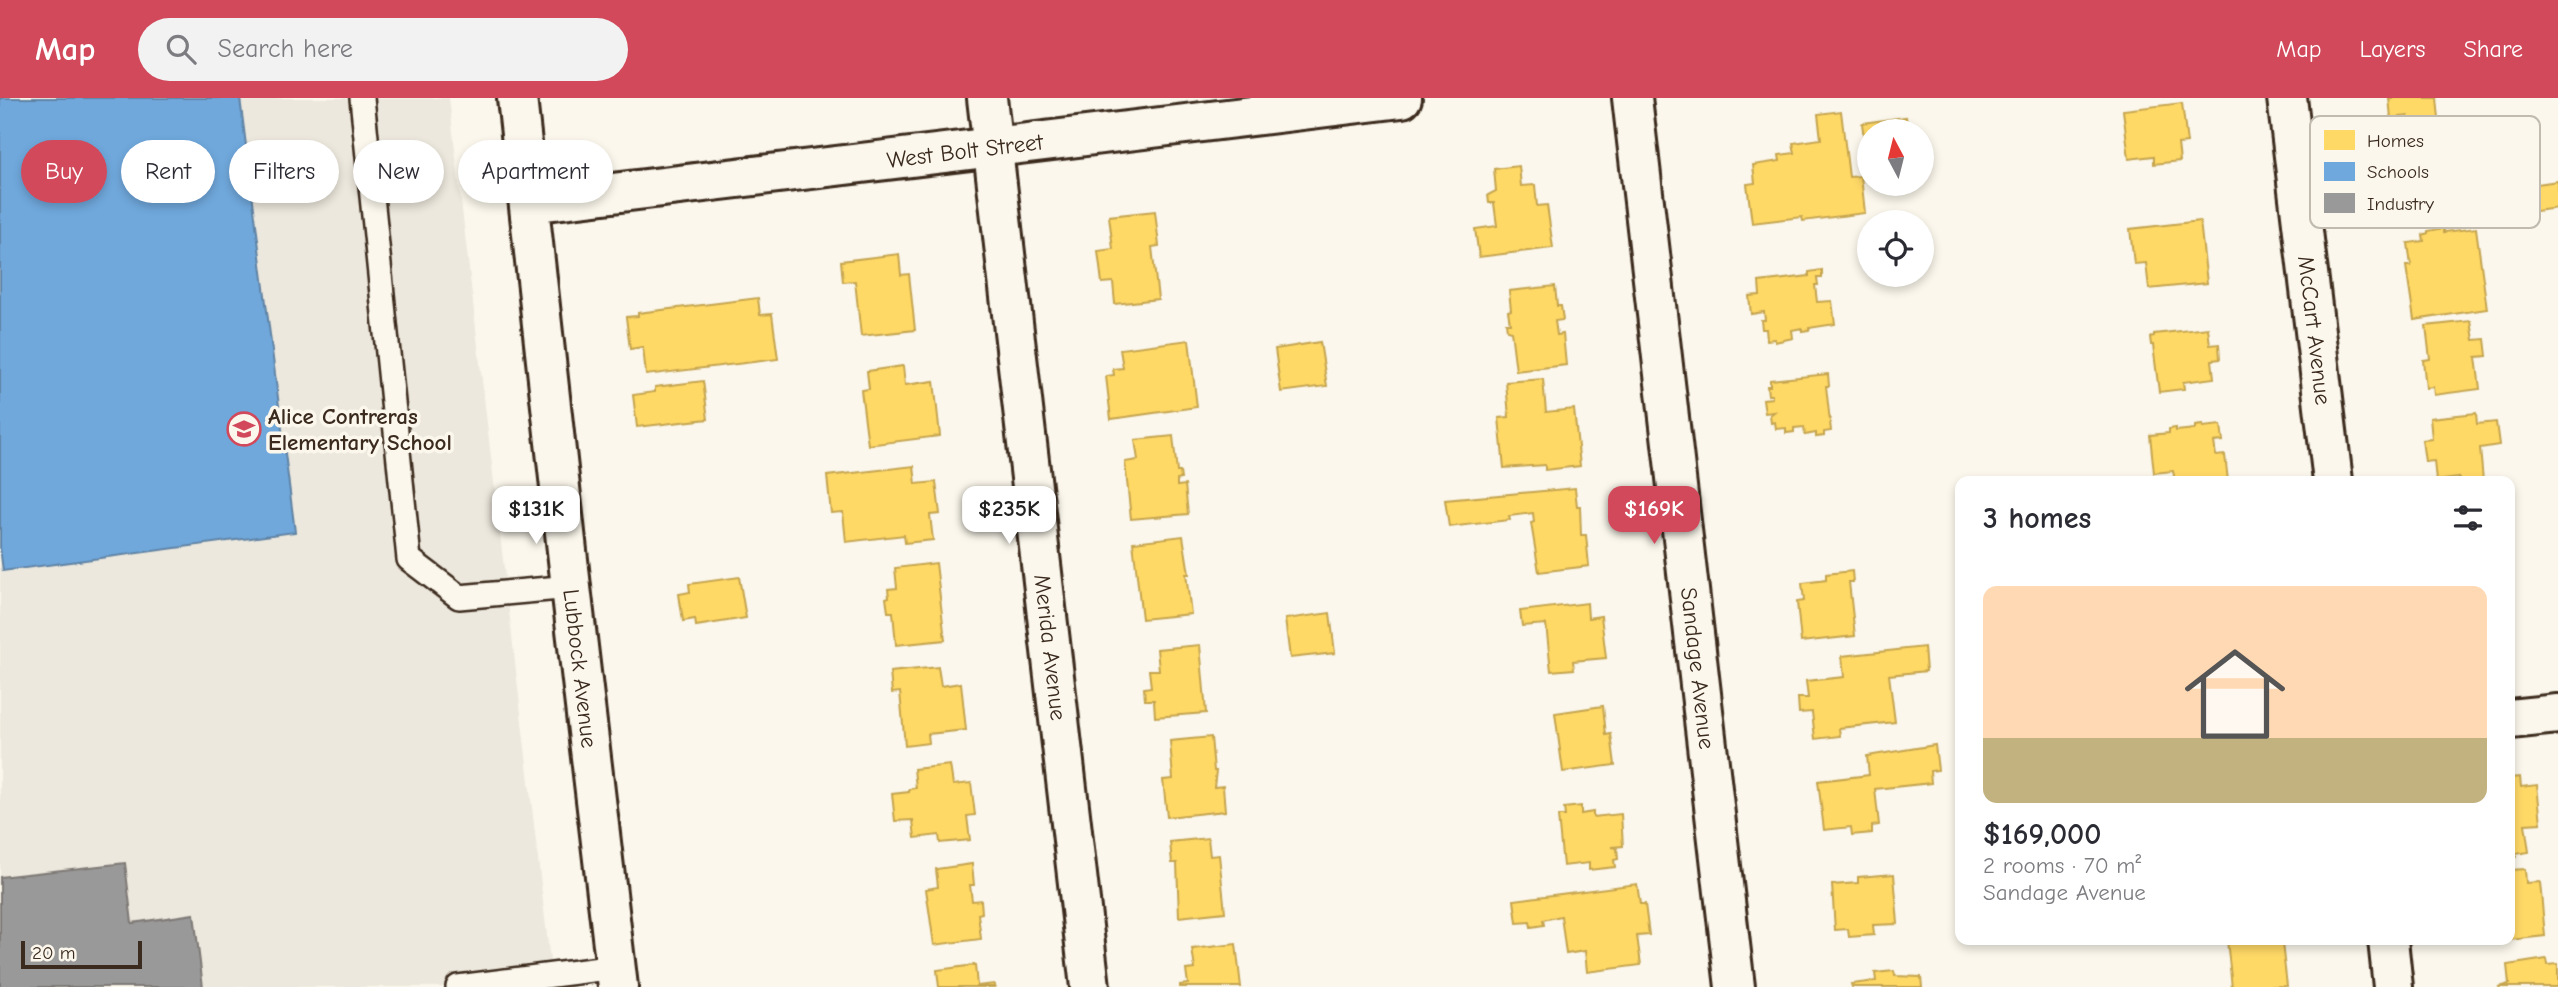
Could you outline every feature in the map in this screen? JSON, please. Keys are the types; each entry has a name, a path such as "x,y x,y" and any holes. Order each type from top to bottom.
{"street":[{"name":"Lubbock Avenue","path":"517,98 522,140"},
{"name":"Merida Avenue","path":"987,98 1090,987"},
{"name":"West Bolt Street","path":"613,193 1402,98"},
{"name":"Sandage Avenue","path":"1632,98 1735,987"},
{"name":"McCart Avenue","path":"2287,98 2332,476"},
{"name":"Lubbock Avenue","path":"529,203 570,587 617,977"},
{"path":"2515,718 2558,713"},
{"path":"2389,945 2393,987"}],"lane":[{"path":"362,98 409,558 459,597 570,587"},
{"path":"458,987 617,977"}],"shaded area":[{"name":"Alice Contreras Elementary School","path":"0,98 449,98 458,175 458,203 461,203 553,987 0,987"}],"building: Homes":[{"path":"2389,98 2437,98 2439,116 2391,116"},
{"path":"2182,103 2187,143 2178,144 2180,161 2154,164 2154,156 2129,159 2123,110"},
{"path":"1841,111 1849,177 1857,176 1857,196 1863,196 1865,210 1857,210 1857,214 1803,221 1802,217 1752,223 1747,184 1755,183 1753,165 1780,161 1779,155 1795,153 1793,143 1821,139 1818,114"},
{"path":"1519,166 1521,186 1535,185 1537,206 1547,205 1553,248 1479,257 1475,229 1497,226 1494,203 1489,203 1488,195 1496,191 1494,169"},
{"path":"2558,181 2558,208 2540,210 2540,184"},
{"path":"1155,211 1159,246 1152,247 1158,299 1115,304 1113,282 1102,283 1098,251 1113,249 1109,216"},
{"path":"2200,221 2207,283 2149,289 2146,263 2134,264 2130,229"},
{"path":"2444,228 2444,232 2476,228 2487,309 2414,320 2406,266 2411,266 2408,243 2424,241 2423,235 2428,231"},
{"path":"899,254 901,275 909,274 915,330 861,336 855,281 843,282 841,261"},
{"path":"1822,270 1822,278 1817,278 1818,285 1815,285 1817,302 1832,301 1835,324 1802,331 1802,328 1792,330 1793,338 1775,342 1775,339 1767,340 1766,329 1762,329 1761,320 1765,320 1764,312 1751,314 1749,296 1760,295 1759,282 1809,276 1809,272"},
{"path":"1555,286 1557,306 1561,306 1563,320 1555,321 1557,335 1563,334 1566,365 1516,371 1511,331 1507,330 1506,323 1510,323 1509,291"},
{"path":"758,298 760,315 772,314 778,359 646,375 643,347 630,349 626,317 638,316 638,313"},
{"path":"2471,321 2474,340 2485,339 2487,356 2476,357 2480,389 2434,395 2433,387 2426,388 2423,360 2430,359 2426,326"},
{"path":"2208,328 2210,345 2219,344 2220,359 2212,360 2214,378 2183,382 2184,389 2159,392 2150,337 2154,334"},
{"path":"1189,340 1197,407 1111,419 1106,376 1114,375 1113,369 1123,368 1120,349"},
{"path":"1320,342 1327,386 1281,392 1275,349"},
{"path":"903,366 905,385 934,381 940,436 868,445 861,390 869,389 867,371"},
{"path":"1828,374 1829,386 1826,386 1831,431 1816,437 1816,433 1805,435 1804,427 1794,428 1794,432 1786,433 1786,428 1776,429 1775,422 1771,423 1770,415 1774,412 1765,413 1763,399 1772,398 1772,395 1768,395 1767,386 1770,386 1770,380"},
{"path":"1543,379 1546,412 1574,409 1580,466 1545,470 1545,465 1504,468 1499,418 1509,417 1506,382"},
{"path":"703,381 708,419 637,427 633,395 655,392 655,387"},
{"path":"2476,413 2477,424 2496,422 2499,445 2480,448 2483,476 2436,476 2434,461 2425,462 2422,440 2432,439 2430,418"},
{"path":"2221,425 2223,441 2214,442 2216,456 2225,455 2227,476 2174,476 2173,471 2154,473 2150,435 2169,433 2169,429 2176,428 2176,431 2195,429 2195,426"},
{"path":"1173,436 1177,472 1180,472 1181,479 1177,480 1177,486 1185,485 1188,514 1131,519 1125,462 1138,460 1135,440"},
{"path":"914,466 916,484 936,482 940,514 930,515 933,540 905,543 904,535 846,542 843,512 831,513 827,476"},
{"path":"1575,488 1577,506 1580,506 1581,535 1586,535 1589,566 1539,572 1531,523 1534,522 1533,513 1509,516 1510,520 1449,527 1445,500"},
{"path":"1183,536 1191,614 1142,619 1133,542"},
{"path":"936,563 945,640 896,645 893,612 888,612 886,598 889,597 888,589 897,588 895,568"},
{"path":"1852,571 1853,582 1849,582 1855,636 1801,642 1797,602 1804,601 1802,583 1826,580 1826,574"},
{"path":"739,577 746,618 696,626 695,619 683,621 679,594 690,592 689,584"},
{"path":"1587,603 1588,618 1601,616 1606,658 1573,661 1574,669 1551,671 1546,624 1522,626 1520,611"},
{"path":"1330,613 1335,653 1290,658 1285,619"},
{"path":"1200,645 1206,713 1155,717 1154,700 1145,700 1144,688 1151,687 1149,670 1159,670 1157,649"},
{"path":"1924,647 1926,671 1889,675 1895,722 1839,728 1840,736 1815,739 1812,712 1799,713 1798,698 1808,698 1806,681 1844,677 1842,656"},
{"path":"938,667 941,686 961,683 966,730 928,734 929,743 905,746 900,692 892,693 890,672"},
{"path":"1603,706 1606,735 1611,734 1615,765 1563,772 1555,713"},
{"path":"1211,737 1216,771 1214,787 1223,786 1225,811 1167,817 1163,780 1173,779 1170,741"},
{"path":"1935,745 1938,770 1930,771 1931,783 1875,789 1879,825 1872,826 1872,833 1852,835 1851,827 1824,830 1818,781 1869,775 1867,756"},
{"path":"950,765 953,785 971,783 975,815 967,816 970,840 940,843 939,835 915,838 913,820 895,821 892,794 909,792 909,789 916,788 914,769"},
{"path":"2520,777 2521,787 2537,785 2541,823 2525,824 2529,852 2516,854 2515,857 2515,778"},
{"path":"1581,806 1581,814 1593,812 1593,817 1621,814 1623,846 1612,847 1617,848 1618,859 1614,860 1615,867 1589,870 1589,863 1563,866 1558,816 1565,816 1564,808"},
{"path":"1208,838 1210,856 1219,855 1225,912 1179,917 1177,863 1172,863 1170,842"},
{"path":"972,864 972,901 981,900 982,913 978,914 981,939 934,945 926,889 938,887 936,869"},
{"path":"2525,869 2526,883 2540,882 2545,936 2515,939 2515,870"},
{"path":"1894,874 1898,924 1873,925 1874,935 1849,937 1848,929 1835,930 1832,885 1858,883 1858,877"},
{"path":"1637,884 1640,904 1645,904 1649,935 1637,936 1641,965 1587,972 1585,951 1566,954 1561,916 1543,920 1544,925 1531,927 1530,922 1517,923 1514,900"},
{"path":"1236,944 1241,987 1180,987 1188,984 1186,970 1195,969 1192,949"},
{"path":"2228,945 2282,945 2287,986 2232,987"},
{"path":"2547,959 2548,965 2558,964 2558,987 2498,987 2509,984 2507,965"},
{"path":"975,965 977,986 994,984 995,987 939,987 937,970"},
{"path":"1894,971 1895,976 1921,977 1922,987 1852,987 1851,984 1876,981 1875,973"}],"building: Schools":[{"path":"0,98 240,98 245,140 229,140 229,203 253,203 295,532 3,571 0,547"}],"building: Industry":[{"path":"125,863 132,923 194,914 203,987 0,987 0,877"}],"place":[{"name":"Alice Contreras Elementary School","path":"244,429"}]}
